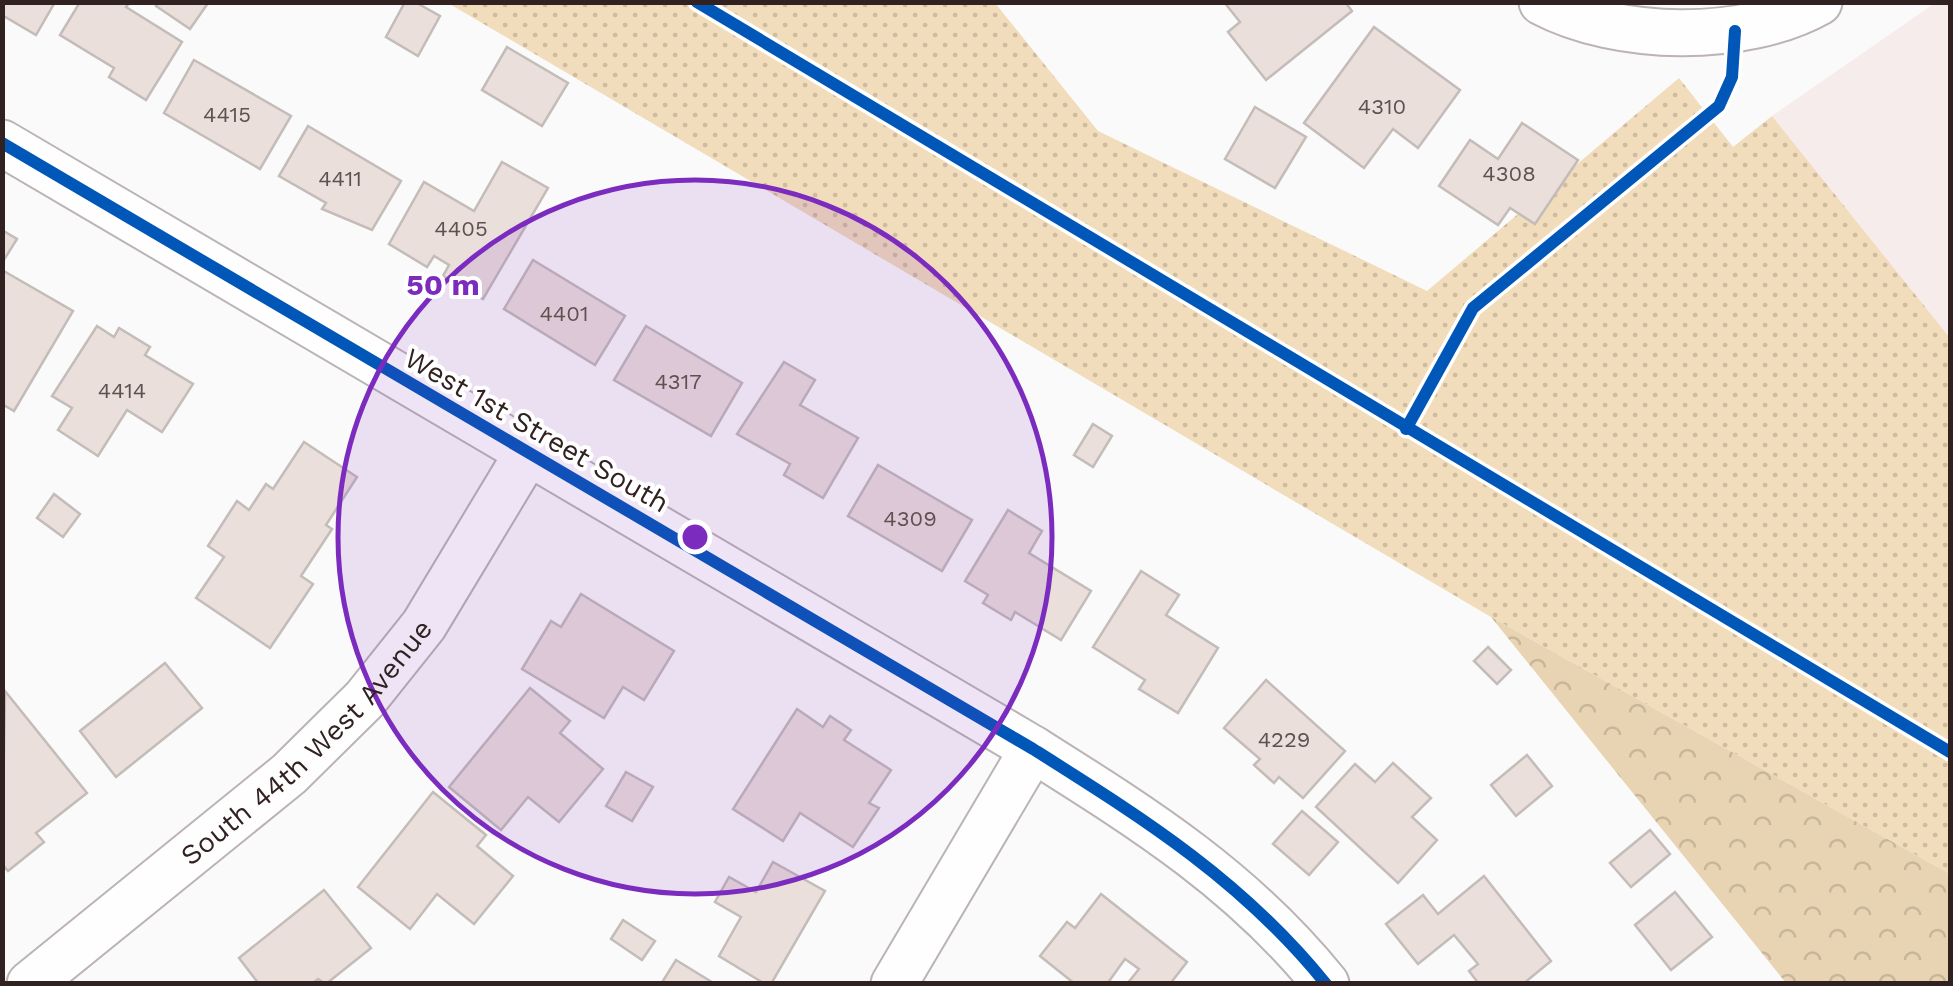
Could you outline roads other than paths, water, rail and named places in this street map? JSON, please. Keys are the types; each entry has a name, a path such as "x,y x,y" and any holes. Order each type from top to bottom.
{"street":[{"path":"1542,2 1610,24 1649,30 1734,31 1819,2"},
{"name":"West 1st Street South","path":"2,142 526,454 1032,748 1169,835 1233,884 1290,939 1326,984"},
{"name":"South 44th West Avenue","path":"30,984 289,774 365,699 424,625 526,454"},
{"path":"894,984 1032,748"}]}
